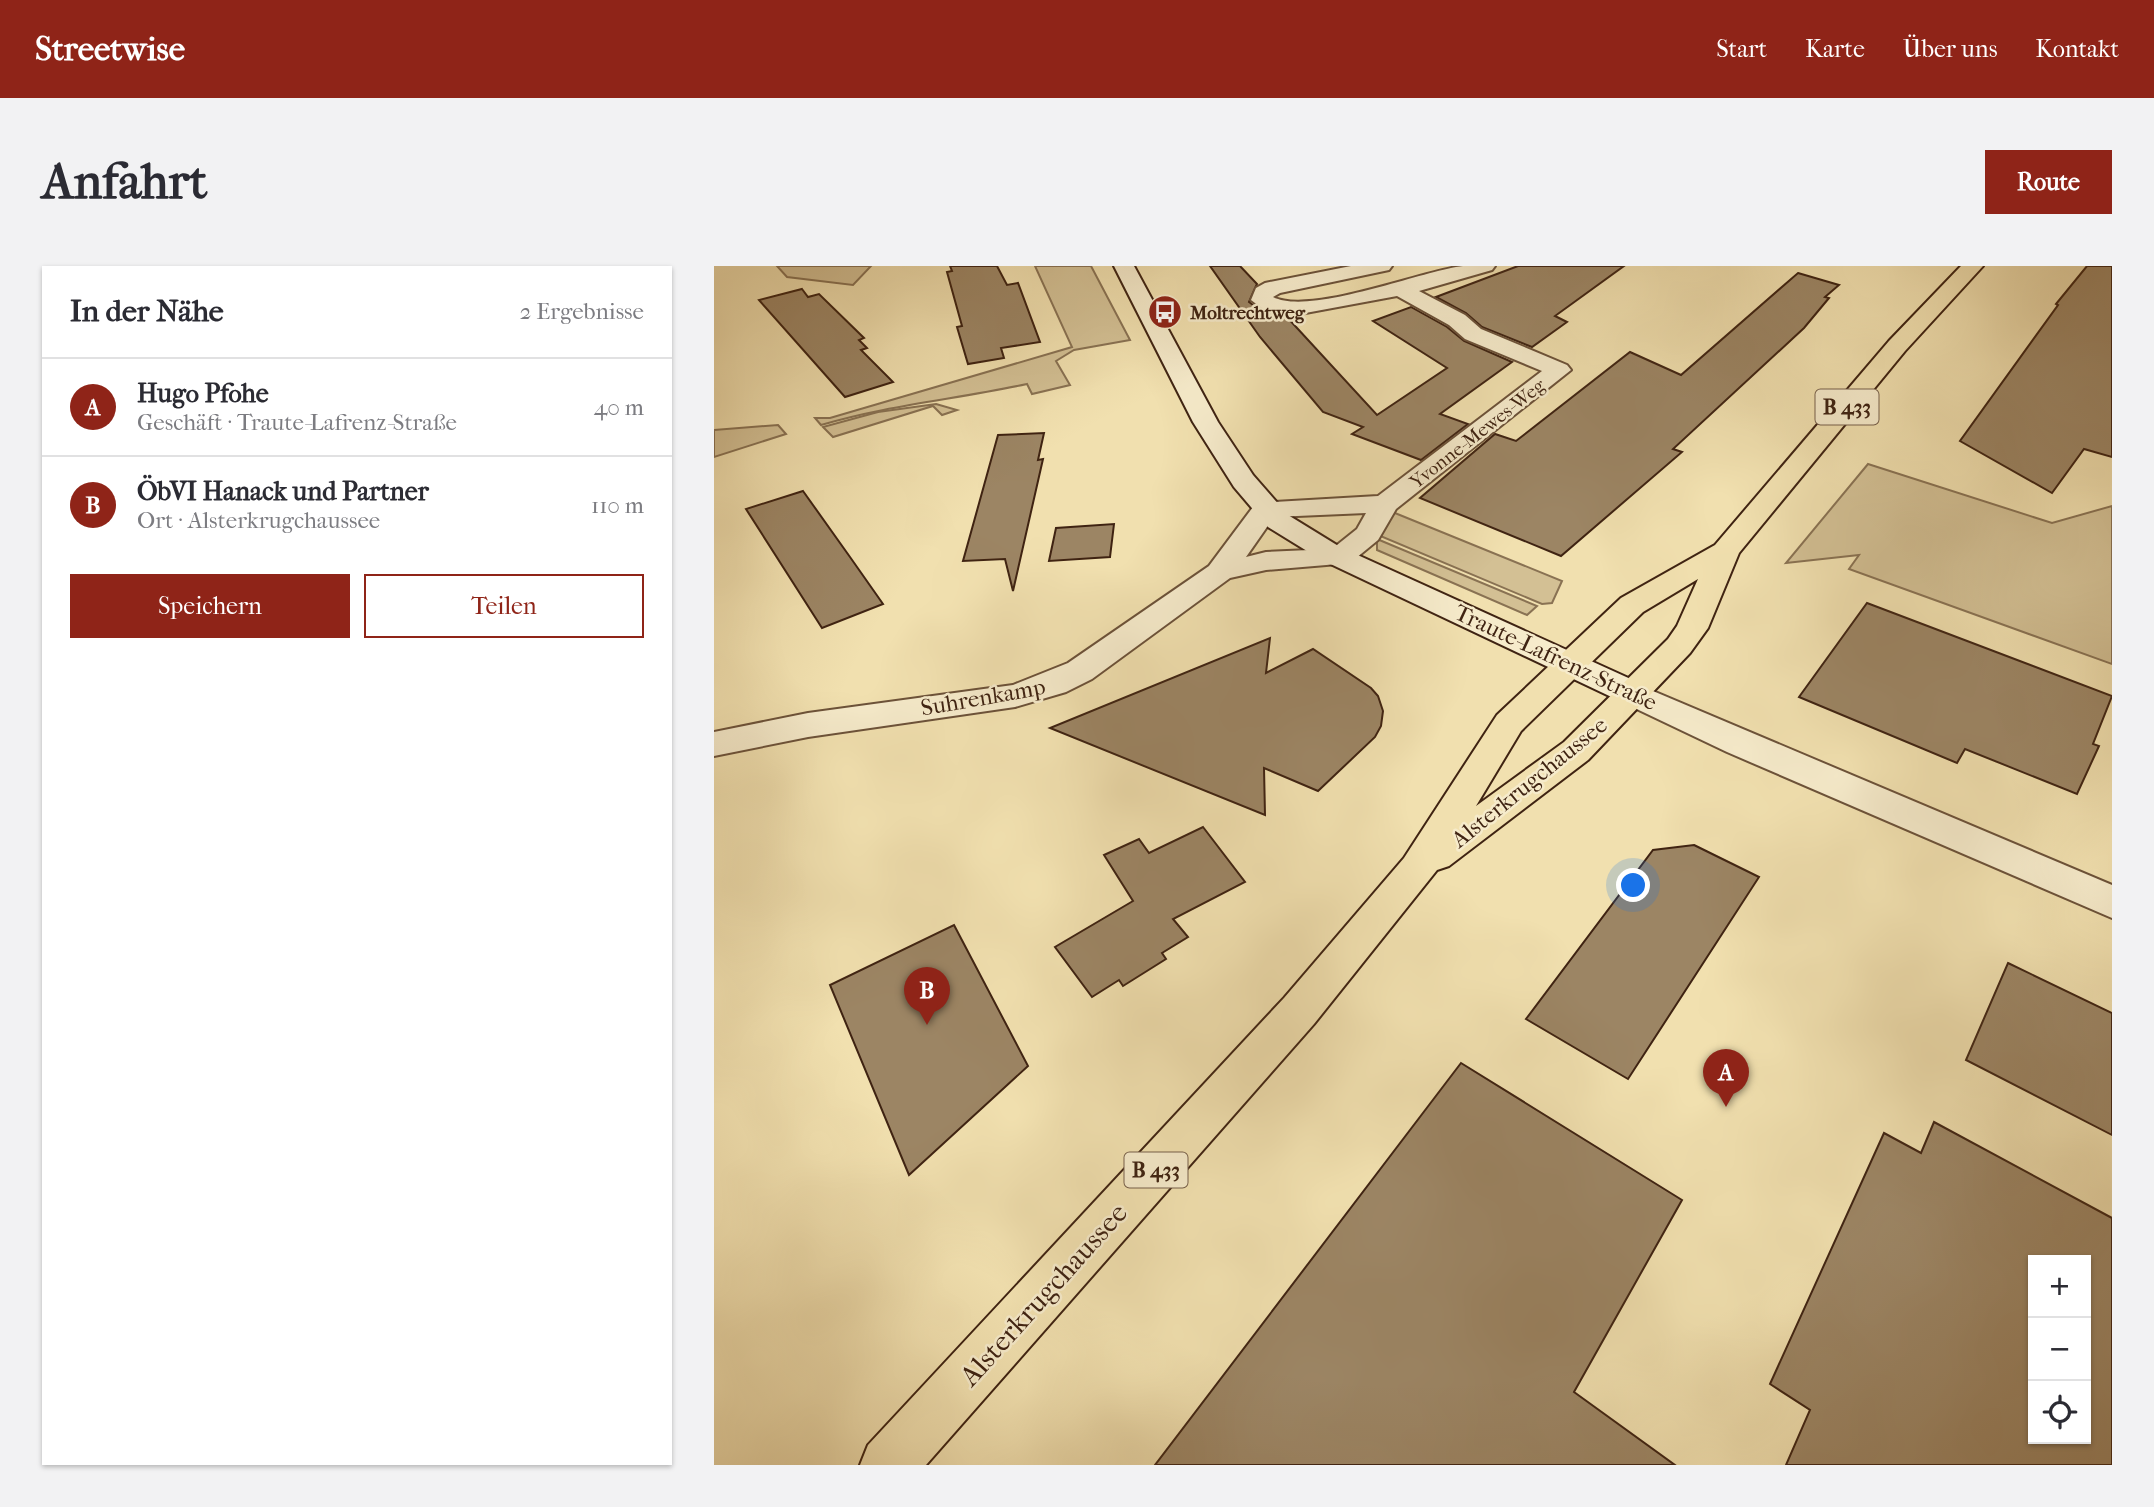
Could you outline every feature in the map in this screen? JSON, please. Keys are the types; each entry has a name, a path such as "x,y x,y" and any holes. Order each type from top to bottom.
{"main road":[{"name":"Alsterkrugchaussee","path":"1418,869 1576,751 1634,694 1692,628 1725,551 1897,346 1973,266"},
{"name":"Alsterkrugchaussee","path":"888,1465 1299,1011 1418,869 1509,723 1632,605 1725,551"}],"street":[{"name":"Traute-Lafrenz-Straße","path":"1124,266 1203,416 1266,509 1280,523 1340,556 1739,743 2112,902"},
{"path":"1382,266 1273,288 1264,293 1262,300 1274,309 1299,308 1399,289 1470,268"},
{"name":"Yvonne-Mewes-Weg","path":"1340,556 1368,534 1385,504 1559,370 1473,334 1457,320 1399,289"},
{"name":"Yvonne-Mewes-Weg","path":"1266,509 1385,504"},
{"name":"Suhrenkamp","path":"714,744 808,724 1015,696 1054,684 1080,671 1220,572 1266,509"},
{"name":"Suhrenkamp","path":"1220,572 1266,561 1340,556"}],"shaded area":[{"path":"777,266 871,266 853,285 787,277"},
{"path":"1035,266 1091,266 1130,340 1074,350 1056,361 1070,385 1032,394 1027,384 872,412 821,425 815,418 830,418 1072,347"},
{"path":"936,404 957,410 942,415 933,406 833,437 823,427 878,412"},
{"path":"778,425 786,434 714,457 714,430"},
{"path":"1868,464 2052,523 2112,506 2112,664 1849,569 1859,555 1786,563"},
{"path":"1390,511 1562,581 1552,603 1542,604 1378,535"},
{"path":"1377,539 1537,606 1527,615 1377,550"}],"building":[{"path":"950,266 997,266 1007,285 1018,283 1040,342 1001,348 1004,358 968,364 957,327 962,326 947,272 952,271"},
{"path":"1210,266 1240,266 1257,284 1249,302 1265,314 1286,316 1377,415 1447,368 1373,321 1411,307 1447,327 1464,341 1512,362 1440,414 1468,424 1421,460 1352,434 1363,427 1323,412 1260,337"},
{"path":"1518,266 1624,266 1555,316 1567,322 1532,347 1482,327 1466,313 1436,297"},
{"path":"2087,266 2112,266 2112,457 2084,449 2052,493 1960,441 2058,305 2056,304"},
{"path":"1798,273 1839,285 1825,297 1829,298 1804,328 1673,449 1682,452 1561,556 1420,498 1495,434 1516,441 1630,352 1681,375"},
{"path":"802,289 808,297 819,294 864,338 859,340 867,348 861,350 893,382 845,397 759,300"},
{"path":"1044,433 1038,460 1043,459 1013,591 1005,559 963,561 998,435"},
{"path":"803,491 883,604 822,628 746,509"},
{"path":"1114,524 1110,557 1049,561 1056,528"},
{"path":"1867,603 2112,696 2093,744 2099,746 2077,794 1965,749 1957,763 1799,697"},
{"path":"1270,638 1266,673 1313,649 1371,688 1378,696 1383,711 1381,726 1375,737 1318,791 1264,768 1265,815 1050,728"},
{"path":"1203,827 1245,882 1173,919 1188,937 1162,953 1166,959 1123,986 1119,980 1092,997 1055,947 1133,901 1104,855 1139,839 1149,853"},
{"path":"1694,845 1759,877 1628,1079 1526,1019 1653,850"},
{"path":"954,925 1028,1066 909,1175 830,985"},
{"path":"2008,963 2112,1013 2112,1135 1966,1060"},
{"path":"1461,1063 1682,1200 1574,1392 1675,1465 1155,1465"},
{"path":"1934,1122 2112,1218 2112,1465 1786,1465 1810,1410 1770,1384 1884,1133 1921,1153"}],"place":[{"name":"Moltrechtweg","path":"1165,312"},
{"name":"ÖbVI Hanack und Partner","path":"927,1025"},
{"name":"Hugo Pfohe","path":"1726,1107"}]}
